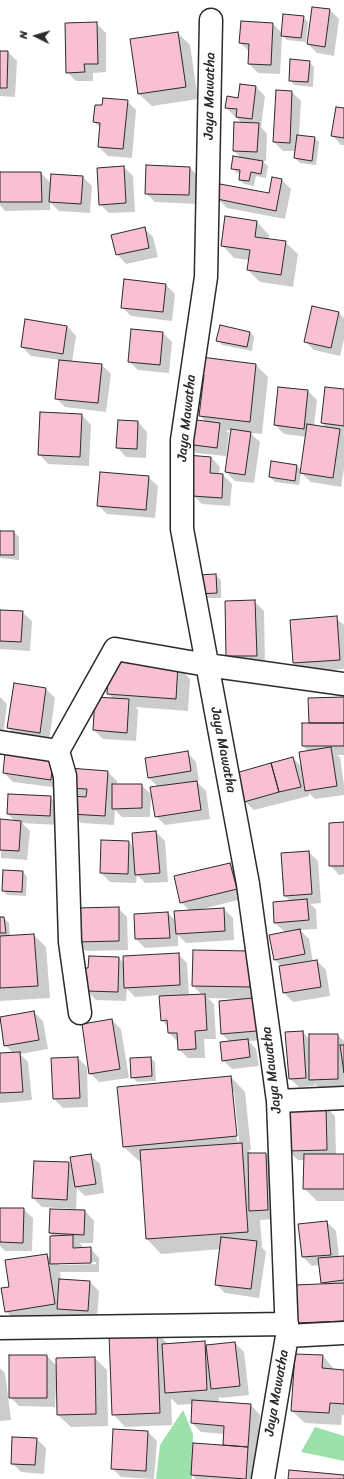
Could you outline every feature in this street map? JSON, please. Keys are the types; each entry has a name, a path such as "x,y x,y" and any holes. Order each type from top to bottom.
{"street":[{"name":"Jaya Mawatha","path":"211,20 206,277 182,440 182,530 248,884 278,1101 287,1330 263,1479"},
{"path":"80,1014 70,942 64,776 58,751 115,649 207,665 344,684"},
{"path":"0,742 58,751"},
{"path":"278,1101 344,1098"},
{"path":"0,1328 287,1330 344,1333"}],"green space":[{"path":"183,1410 193,1434 192,1479 156,1479 160,1445"},
{"path":"315,1427 344,1436 344,1461 301,1452"}],"building":[{"path":"312,7 330,9 325,47 307,44"},
{"path":"283,14 304,16 301,38 281,36"},
{"path":"241,21 273,23 271,65 248,64 249,44 239,43"},
{"path":"97,22 98,64 84,64 85,72 66,73 65,23"},
{"path":"178,32 186,87 138,94 130,39"},
{"path":"0,51 8,51 7,88 0,88"},
{"path":"290,59 310,61 308,82 289,81"},
{"path":"240,84 256,86 252,119 236,117 237,109 225,108 227,96 238,98"},
{"path":"276,90 292,91 290,143 273,142"},
{"path":"103,98 128,100 123,149 98,147 100,123 93,122 95,105 102,105"},
{"path":"336,107 344,108 344,138 331,136"},
{"path":"234,122 259,123 257,152 233,151"},
{"path":"297,135 315,137 312,161 294,158"},
{"path":"233,156 263,161 261,174 251,172 249,181 239,180 240,170 231,169"},
{"path":"146,165 190,167 189,195 145,194"},
{"path":"124,166 126,203 99,205 97,168"},
{"path":"0,172 41,172 42,202 0,202"},
{"path":"51,174 83,176 81,204 49,202"},
{"path":"272,177 282,179 276,211 217,199 220,184 269,193"},
{"path":"225,216 257,221 255,237 286,241 281,275 247,270 250,250 221,246"},
{"path":"145,227 149,248 116,255 111,235"},
{"path":"124,279 166,284 163,312 121,308"},
{"path":"312,306 339,312 331,348 304,342"},
{"path":"25,319 67,326 63,354 21,347"},
{"path":"220,325 250,332 247,347 216,341"},
{"path":"131,329 163,332 160,365 128,362"},
{"path":"201,357 256,364 250,422 199,416 204,375 199,375"},
{"path":"59,360 102,364 98,403 55,399"},
{"path":"278,387 308,390 304,429 274,425"},
{"path":"325,387 344,389 344,426 321,423"},
{"path":"40,412 82,414 80,457 38,455"},
{"path":"189,419 220,423 217,448 186,444"},
{"path":"118,420 138,421 137,449 116,448"},
{"path":"307,424 340,429 333,478 300,473"},
{"path":"231,429 251,432 245,475 225,472"},
{"path":"187,455 211,457 210,473 223,474 222,498 192,496"},
{"path":"271,461 297,465 295,481 269,477"},
{"path":"100,472 149,476 146,510 97,506"},
{"path":"0,531 14,531 14,555 0,555"},
{"path":"216,574 217,593 198,594 197,575"},
{"path":"255,600 257,656 226,656 225,601"},
{"path":"0,610 23,611 21,642 0,641"},
{"path":"337,616 340,660 293,663 290,620"},
{"path":"109,660 178,665 176,699 107,694"},
{"path":"14,683 46,688 40,733 7,728"},
{"path":"95,697 129,699 127,733 93,730"},
{"path":"344,697 344,723 309,723 308,698"},
{"path":"302,723 344,723 344,746 302,746"},
{"path":"331,747 337,786 305,791 299,752"},
{"path":"188,751 191,771 148,778 145,758"},
{"path":"5,753 53,759 51,780 3,773"},
{"path":"293,757 301,787 279,792 271,763"},
{"path":"271,763 279,792 244,802 236,773"},
{"path":"69,768 108,771 105,816 70,814 72,796 86,797 87,789 67,788"},
{"path":"197,781 201,810 155,817 150,787"},
{"path":"112,784 142,784 142,808 112,809"},
{"path":"8,794 51,796 50,816 7,814"},
{"path":"0,819 21,821 19,851 0,850"},
{"path":"344,822 344,866 329,866 329,823"},
{"path":"156,831 160,873 135,875 132,833"},
{"path":"101,840 129,841 128,874 100,873"},
{"path":"309,851 312,894 284,896 281,853"},
{"path":"230,863 237,889 180,903 174,876"},
{"path":"3,870 23,871 22,892 2,891"},
{"path":"307,899 309,920 274,923 273,902"},
{"path":"119,907 119,941 76,942 75,908"},
{"path":"224,908 225,931 176,934 174,911"},
{"path":"168,912 170,938 135,939 134,914"},
{"path":"0,917 4,917 6,933 0,933"},
{"path":"300,929 305,954 274,960 269,935"},
{"path":"34,934 38,986 0,988 0,936"},
{"path":"193,950 250,951 250,987 192,986"},
{"path":"179,953 180,985 124,988 123,956"},
{"path":"89,956 119,957 118,992 86,991 87,977 79,977 79,968 88,968"},
{"path":"317,960 321,987 283,993 279,966"},
{"path":"205,994 207,1030 195,1031 196,1049 178,1050 177,1033 168,1033 167,1020 161,1021 159,996"},
{"path":"254,998 257,1031 221,1034 219,1001"},
{"path":"34,1011 39,1040 4,1046 0,1017"},
{"path":"112,1019 120,1069 89,1074 82,1024"},
{"path":"303,1031 306,1078 289,1079 285,1032"},
{"path":"309,1034 338,1034 338,1079 309,1080"},
{"path":"248,1039 250,1057 222,1061 220,1042"},
{"path":"340,1045 344,1045 344,1073"},
{"path":"20,1052 23,1092 0,1093 0,1053"},
{"path":"78,1057 80,1098 53,1099 51,1058"},
{"path":"151,1057 152,1076 131,1078 130,1058"},
{"path":"231,1076 237,1136 123,1147 117,1087"},
{"path":"326,1106 327,1150 287,1151 287,1107"},
{"path":"242,1143 248,1232 146,1239 140,1150"},
{"path":"248,1153 266,1153 268,1210 249,1211"},
{"path":"91,1154 96,1184 75,1187 70,1157"},
{"path":"304,1154 344,1154 344,1189 303,1189"},
{"path":"34,1161 69,1162 67,1200 32,1198"},
{"path":"0,1208 24,1208 23,1243 0,1242"},
{"path":"50,1209 85,1210 84,1235 49,1233"},
{"path":"327,1221 331,1255 302,1257 298,1224"},
{"path":"73,1235 73,1248 91,1247 91,1263 50,1264 50,1236"},
{"path":"221,1237 257,1241 251,1289 215,1285"},
{"path":"47,1254 55,1304 5,1312 1,1288 9,1287 5,1260"},
{"path":"344,1256 344,1280 321,1283 318,1258"},
{"path":"59,1279 90,1281 88,1311 57,1309"},
{"path":"344,1283 344,1321 297,1323 295,1285"},
{"path":"157,1332 160,1413 112,1415 109,1334"},
{"path":"205,1341 207,1390 165,1393 162,1344"},
{"path":"235,1342 240,1386 211,1389 206,1345"},
{"path":"295,1354 323,1355 322,1368 344,1370 344,1404 330,1403 329,1413 291,1411"},
{"path":"9,1355 47,1355 47,1398 9,1398"},
{"path":"95,1357 96,1414 57,1415 56,1358"},
{"path":"192,1400 251,1404 248,1447 223,1445 224,1426 191,1423"},
{"path":"113,1429 148,1431 146,1471 111,1469"},
{"path":"12,1437 37,1438 35,1465 11,1464"},
{"path":"193,1443 248,1447 246,1479 191,1475"},
{"path":"289,1470 344,1475 344,1479 288,1479"}]}
